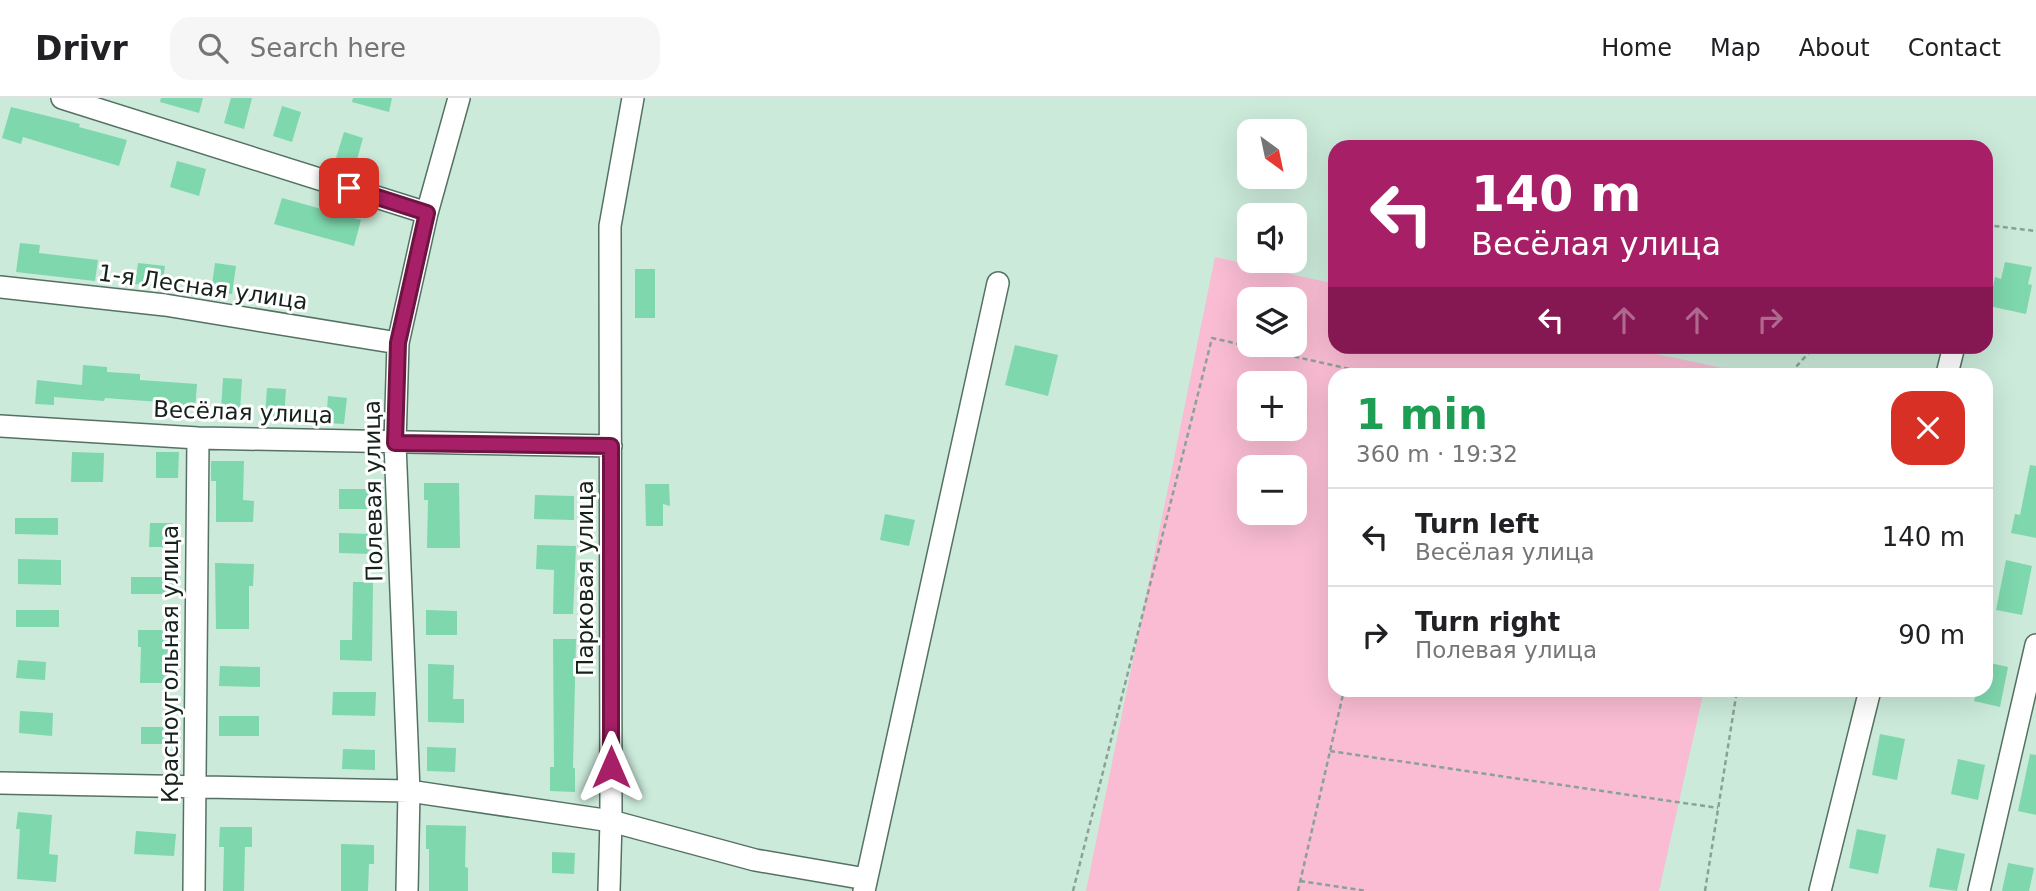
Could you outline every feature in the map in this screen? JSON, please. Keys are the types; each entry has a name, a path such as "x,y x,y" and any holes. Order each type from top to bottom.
{"street":[{"path":"62,98 427,213"},
{"name":"Полевая улица","path":"407,891 409,791 395,443 398,343 427,213 459,98"},
{"name":"Парковая улица","path":"609,891 610,226 633,98"},
{"path":"0,783 409,791 611,821 755,860 865,885 998,283"},
{"name":"1-я Лесная улица","path":"0,287 165,305 398,343"},
{"name":"Весёлая улица","path":"0,426 198,438 611,446"},
{"name":"Красноугольная улица","path":"194,891 198,438"},
{"path":"1979,891 2036,645"},
{"path":"1820,891 1868,697"}],"path":[{"path":"1993,226 2036,231"},
{"path":"1073,891 1212,338 1345,368"},
{"path":"1795,368 1808,354"},
{"path":"1298,891 1342,697"},
{"path":"1705,891 1736,697"},
{"path":"1330,751 1717,808"},
{"path":"1300,881 1367,891"}],"shaded area":[{"path":"1215,257 1237,262 1237,273 1286,273 1328,282 1328,354 1656,354 1723,368 1328,368 1328,697 1702,697 1659,891 1086,891"}],"building":[{"path":"161,98 203,98 199,113 160,102"},
{"path":"231,98 252,98 244,129 224,123"},
{"path":"353,98 392,98 389,112 352,102"},
{"path":"282,106 301,112 292,142 273,136"},
{"path":"11,107 80,124 79,127 127,140 119,166 23,137 21,144 2,138"},
{"path":"344,132 363,138 356,163 336,158"},
{"path":"177,161 206,169 199,196 170,187"},
{"path":"282,198 361,220 354,246 274,224"},
{"path":"20,243 40,245 39,253 98,260 95,281 16,272"},
{"path":"2005,262 2032,267 2028,284 2032,285 2026,314 1993,307 1995,277 2001,279"},
{"path":"138,263 165,266 162,287 135,284"},
{"path":"215,263 236,266 232,294 211,292"},
{"path":"635,269 655,269 655,318 635,318"},
{"path":"1015,345 1058,355 1048,396 1005,385"},
{"path":"83,365 107,367 107,372 140,374 140,380 197,384 195,410 160,407 160,402 105,398 104,401 54,397 54,405 35,404 37,380 82,385"},
{"path":"223,378 242,379 240,411 221,410"},
{"path":"267,388 286,389 284,418 265,416"},
{"path":"328,396 347,398 344,424 326,423"},
{"path":"72,452 104,453 103,482 71,482"},
{"path":"156,452 179,452 178,478 156,478"},
{"path":"211,461 244,461 243,500 254,501 253,522 216,522 216,481 211,481"},
{"path":"2030,465 2036,466 2036,538 2011,533 2015,514 2020,515"},
{"path":"424,483 459,483 460,548 427,548 428,500 424,500"},
{"path":"645,484 669,484 670,506 663,504 663,526 646,526"},
{"path":"339,489 372,489 371,509 339,509"},
{"path":"535,495 574,496 574,520 534,519"},
{"path":"885,514 915,520 909,546 880,540"},
{"path":"15,518 58,518 58,535 15,534"},
{"path":"150,523 173,523 173,547 149,547"},
{"path":"339,533 372,534 372,554 339,553"},
{"path":"537,545 576,546 573,614 553,614 554,570 536,569"},
{"path":"18,559 61,560 61,585 18,584"},
{"path":"2006,560 2032,566 2022,615 1996,610"},
{"path":"215,563 254,564 253,586 249,586 249,629 216,629"},
{"path":"131,577 174,577 174,594 131,594"},
{"path":"353,582 373,582 372,661 340,660 340,640 352,640"},
{"path":"16,610 59,610 59,627 16,627"},
{"path":"426,610 457,611 457,635 426,635"},
{"path":"138,630 169,630 168,667 175,667 175,683 140,683 141,647 138,647"},
{"path":"553,639 576,639 573,768 575,792 550,791 550,767 554,767"},
{"path":"18,660 46,662 45,680 16,678"},
{"path":"428,664 454,665 453,699 464,699 464,723 428,722"},
{"path":"1993,664 2008,667 2000,707 1974,701 1975,697 1993,697"},
{"path":"220,666 260,667 260,687 219,686"},
{"path":"333,692 376,692 375,716 332,715"},
{"path":"20,711 53,713 52,736 19,733"},
{"path":"219,716 259,716 259,736 219,736"},
{"path":"141,727 174,727 174,744 141,744"},
{"path":"1880,734 1905,739 1897,780 1872,775"},
{"path":"427,747 456,748 455,772 427,771"},
{"path":"343,749 375,750 375,770 342,769"},
{"path":"2030,754 2036,755 2036,815 2018,811"},
{"path":"1958,759 1985,765 1978,800 1951,794"},
{"path":"18,812 52,815 49,854 58,855 56,882 17,879 20,829 16,829"},
{"path":"426,825 466,826 465,867 468,868 468,891 429,891"},
{"path":"220,827 252,827 252,847 245,847 244,891 223,891 224,847 219,847"},
{"path":"1857,829 1886,835 1878,874 1849,868"},
{"path":"136,831 176,834 174,856 134,854"},
{"path":"341,844 374,845 374,864 369,864 368,891 341,891"},
{"path":"1937,848 1965,854 1957,891 1929,887"},
{"path":"552,852 575,853 574,874 552,873"},
{"path":"2008,863 2034,868 2029,891 2002,891"}],"route":[{"path":"349,188 427,213 398,343 395,443 611,446 611,767"}]}
